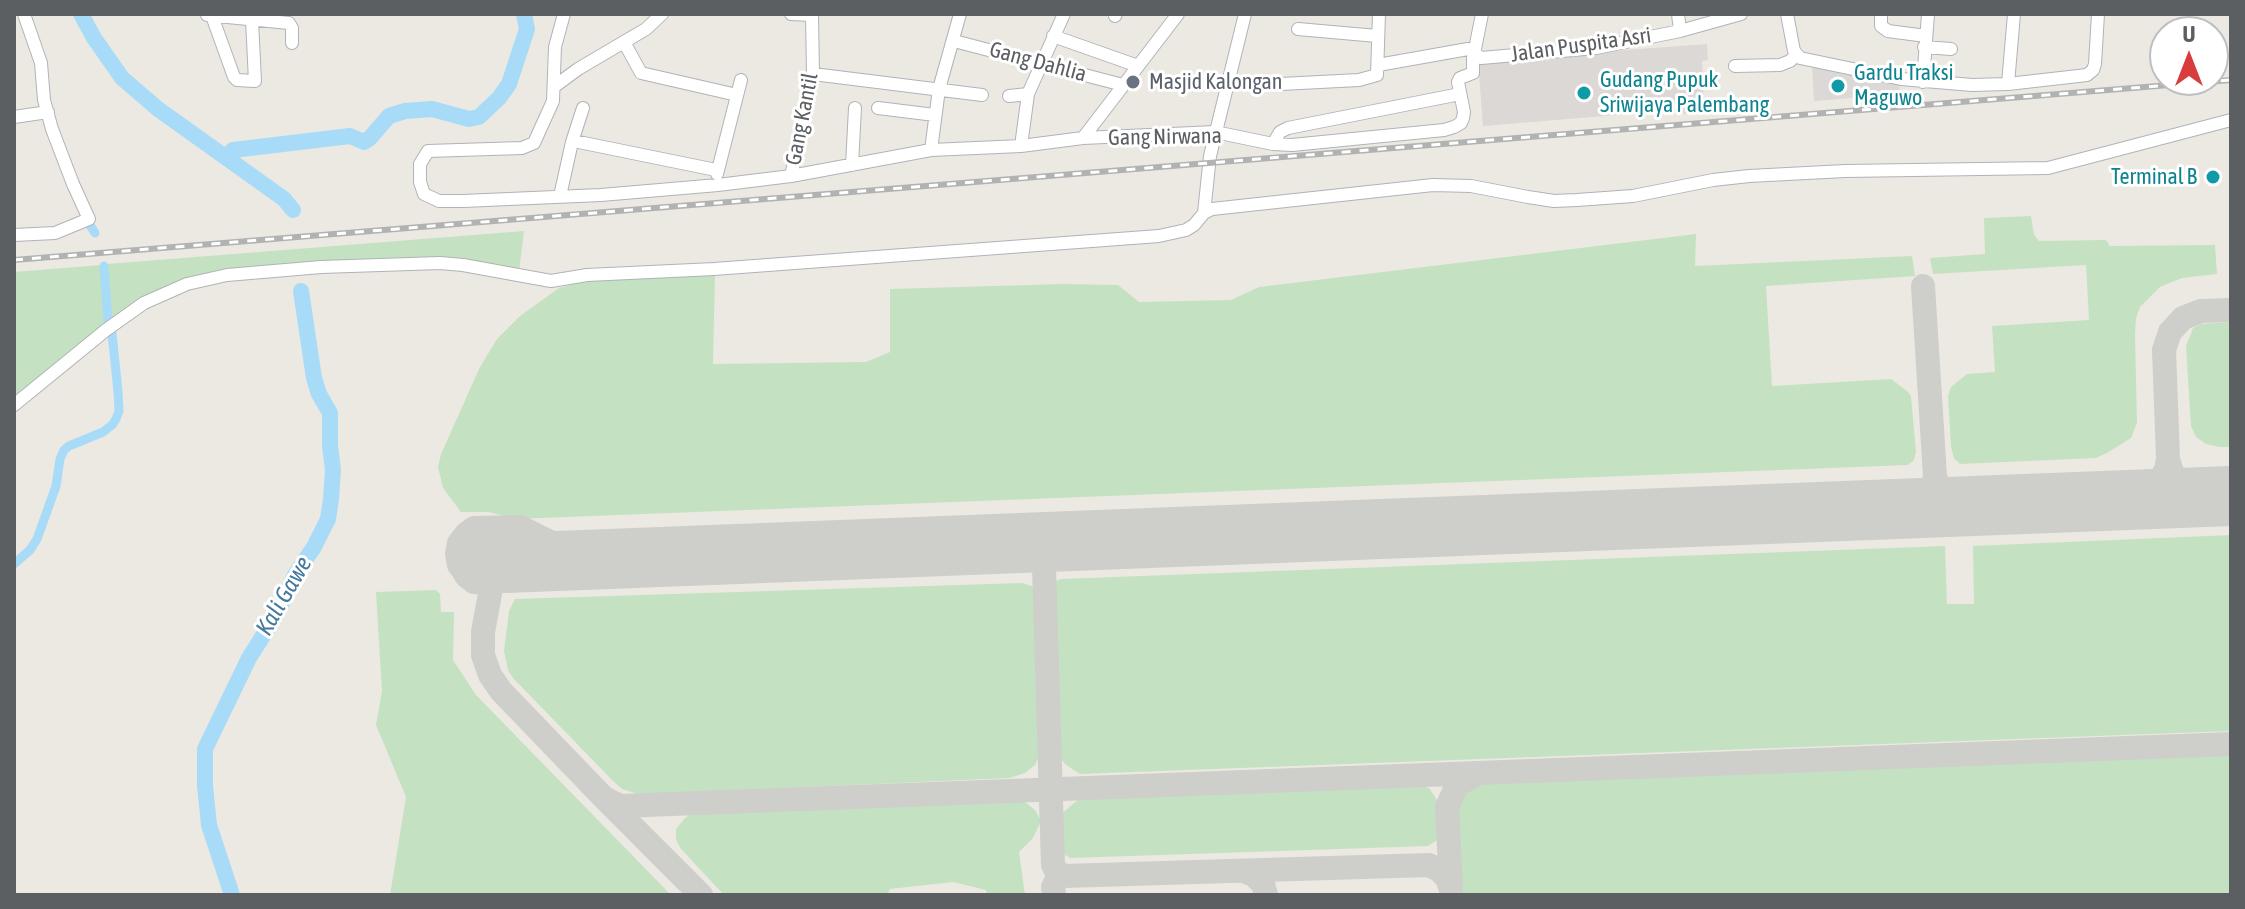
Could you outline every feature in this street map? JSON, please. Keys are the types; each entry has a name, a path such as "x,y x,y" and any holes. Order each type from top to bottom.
{"street":[{"path":"14,235 55,233 86,221 43,113 41,63 24,14"},
{"path":"555,86 555,47 564,14"},
{"path":"555,86 646,29 662,14"},
{"path":"791,14 812,14"},
{"name":"Gang Kantil","path":"791,176 813,74 812,14"},
{"path":"931,150 939,89 960,14"},
{"path":"1021,146 1028,94 1064,14"},
{"path":"1083,138 1178,14"},
{"path":"1204,213 1207,170 1245,14"},
{"path":"1378,65 1379,14"},
{"path":"1475,54 1482,14"},
{"path":"1678,14 1680,31"},
{"name":"Jalan Puspita Asri","path":"1281,84 1371,78 1377,75 1378,65 1475,54 1596,48 1680,31 1741,14"},
{"path":"1787,14 1796,55"},
{"path":"1881,14 1881,26 1888,31 1951,49"},
{"path":"1923,82 1928,14"},
{"path":"2008,84 2014,14"},
{"path":"1796,55 1867,73 1923,82 2008,84 2087,75 2093,70 2098,14"},
{"path":"252,20 255,81 237,80 208,15 289,23 292,43"},
{"path":"1298,29 1377,36"},
{"path":"1053,36 1138,66"},
{"name":"Gang Dahlia","path":"954,41 1123,85"},
{"path":"624,42 641,73 737,95"},
{"name":"Gang Nirwana","path":"555,86 550,109 534,143 522,148 428,151 420,164 424,194 439,201 601,195 791,176 931,150 1021,146 1083,138 1215,132 1273,144 1330,142 1454,127 1461,123 1464,112 1458,79 1473,73 1475,54"},
{"path":"1735,66 1780,65 1796,55"},
{"path":"813,74 982,95"},
{"path":"718,185 716,170 741,80"},
{"path":"1009,96 1028,94"},
{"path":"1273,144 1280,132 1288,128 1460,94"},
{"path":"560,196 583,108"},
{"path":"852,165 855,108"},
{"path":"878,108 935,115"},
{"path":"14,117 43,113"},
{"path":"14,405 110,326 155,297 187,284 227,275 321,267 451,264 551,281 587,275 714,269 1159,236 1186,230 1204,213 1220,208 1433,185 1471,186 1554,201 1633,196 1749,176 1845,171 2048,168 2231,120"},
{"path":"574,141 716,170"}],"shaded area":[{"path":"1707,44 1708,60 1702,61 1704,106 1686,107 1686,114 1653,112 1483,126 1478,61"},
{"path":"1812,64 1899,82 1900,94 1814,101"}],"green space":[{"path":"2031,216 2034,235 2039,241 2106,240 2110,246 2215,245 2217,274 2182,278 2160,287 2140,307 2135,334 2137,423 2131,438 2096,458 1960,464 1954,458 1951,447 1948,396 1951,387 1967,374 1995,372 1992,326 2089,320 2086,265 1933,274 1930,258 1985,254 1984,218"},
{"path":"524,231 519,272 475,262 223,271 112,320 107,264"},
{"path":"1696,234 1695,266 1912,256 1915,276 1766,286 1772,386 1891,379 1911,396 1914,460 1908,465 515,519 489,512 461,512 443,488 438,467 480,367 497,339 520,316 559,288 586,281 715,275 713,364 866,362 890,352 890,289 1118,285 1139,302 1231,300 1259,287"},
{"path":"101,265 106,324 14,399 14,272"},
{"path":"2231,322 2231,447 2220,447 2206,444 2196,437 2191,426 2186,346 2193,328 2201,324"},
{"path":"2231,535 2231,731 1080,774 1059,757 1052,587 1061,579 1945,546 1947,604 1974,604 1973,546"},
{"path":"1022,583 1032,586 1036,597 1041,752 1035,765 1025,773 1010,778 635,793 622,789 613,781 513,678 504,651 509,611 515,599"},
{"path":"436,590 440,594 441,612 454,612 453,660 476,695 671,895 390,895 406,797 376,725 382,691 376,592"},
{"path":"2231,752 2231,895 1462,895 1457,800 1471,784 1484,781"},
{"path":"1418,783 1430,789 1438,802 1439,832 1436,841 1428,846 1070,858 1060,852 1057,823 1060,815 1080,798 1094,795"},
{"path":"1009,798 1025,802 1035,810 1041,821 1033,838 1019,852 1025,895 987,895 986,890 953,882 890,889 887,895 724,895 676,840 676,829 696,811"}],"waterway":[{"path":"81,14 122,78 158,109 284,199 293,210"},
{"path":"226,156 233,150 350,136 364,142 389,116 405,111 432,109 469,119 479,117 509,84 527,29 524,14"},
{"path":"84,216 95,233"},
{"path":"104,266 108,322"},
{"name":"Kali Gawe","path":"232,895 209,825 205,749 249,658 314,547 328,519 331,499 330,413 314,378 301,291"},
{"path":"14,564 37,539 56,486 64,450 103,432 116,419 119,411 112,333"}],"taxiway":[{"path":"1923,286 1935,476 1943,498 1949,504 1961,507"},
{"path":"2210,496 2186,488 2172,472 2168,459 2164,350 2170,332 2183,318 2201,311 2231,310"},
{"path":"2129,500 2143,497 2154,489 2166,470 2168,459"},
{"path":"1912,509 1930,499 1935,476"},
{"path":"516,562 492,583 474,582 459,565 459,543 474,528 520,527 586,560"},
{"path":"1061,542 1048,555 1044,567 1053,865 1064,876"},
{"path":"1019,543 1039,556 1044,567"},
{"path":"492,583 483,632 483,655 490,675 501,691 701,895"},
{"path":"604,798 620,806 2231,744"},
{"path":"1451,889 1447,807 1457,785 1478,773"},
{"path":"1054,895 1053,887 1057,879 1064,876 1429,865 1447,878 1451,890"},
{"path":"1243,871 1254,875 1263,884 1266,895"}],"runway":[{"path":"480,564 2231,496"}],"railway":[{"path":"14,260 2231,80"}],"place":[{"name":"Masjid Kalongan","path":"1133,82"},
{"name":"Gardu Traksi Maguwo","path":"1838,86"},
{"name":"Gudang Pupuk Sriwijaya Palembang","path":"1584,93"},
{"name":"Terminal B","path":"2213,177"}]}
